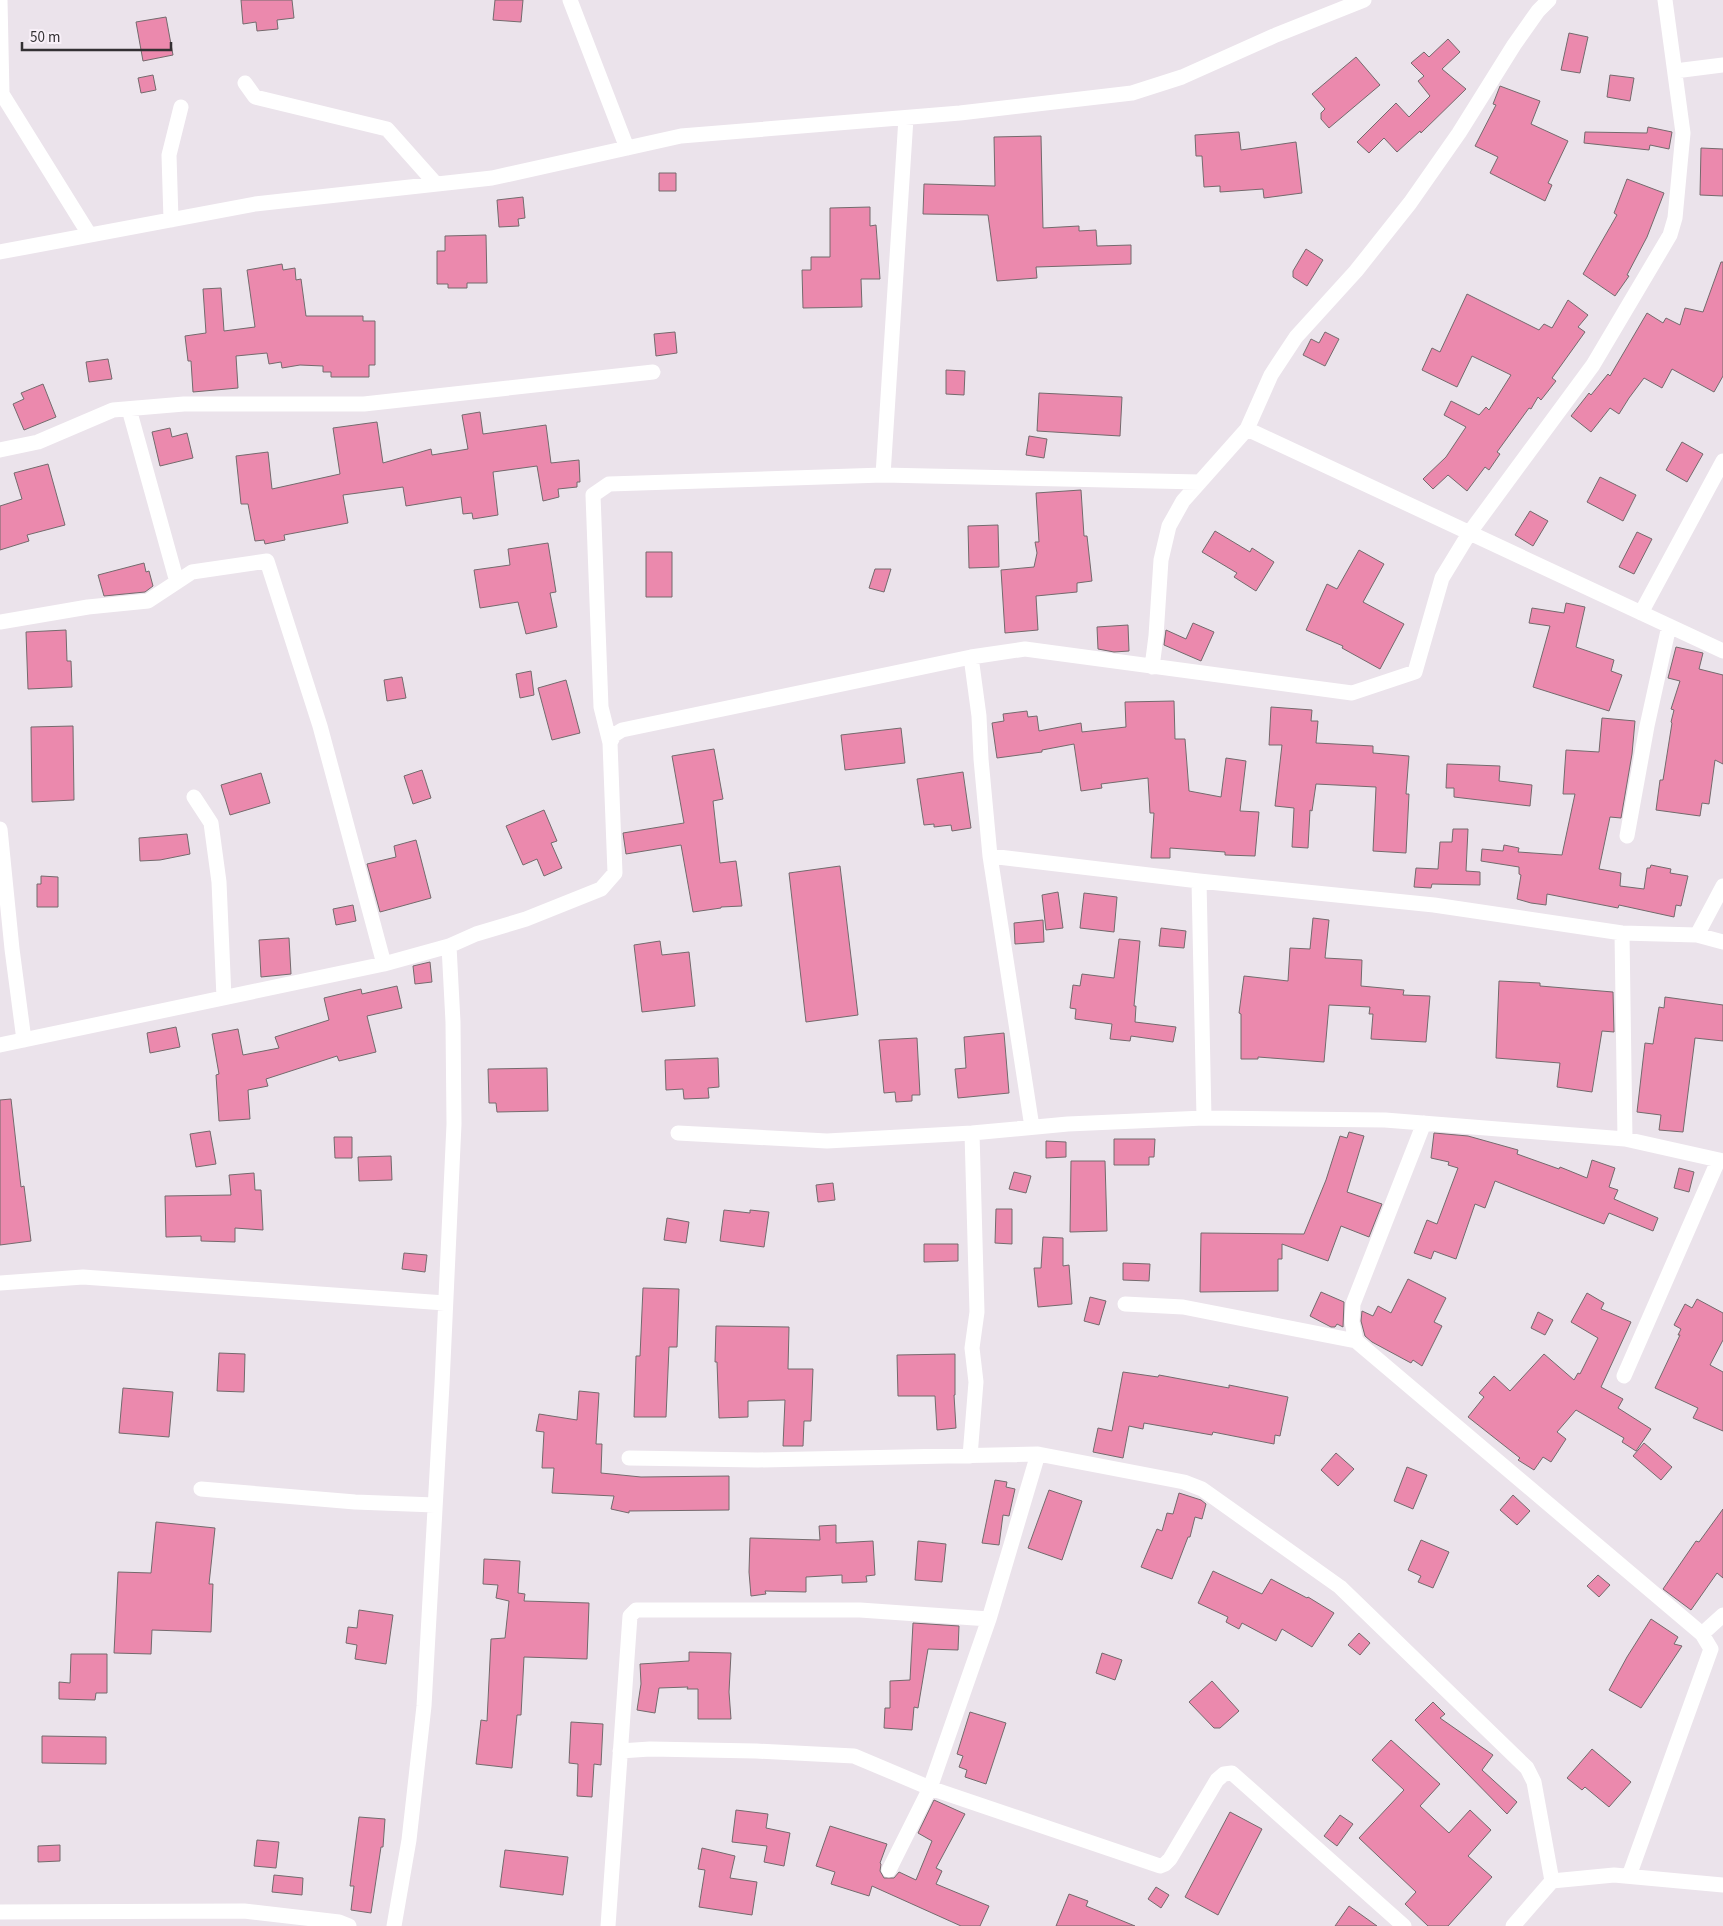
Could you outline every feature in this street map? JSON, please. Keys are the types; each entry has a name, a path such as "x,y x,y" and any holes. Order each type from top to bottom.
{"street":[{"path":"0,0 2,94 89,234"},
{"path":"570,0 627,148"},
{"path":"0,252 255,204 492,178 681,136 906,118 1132,93 1182,77 1276,35 1364,0"},
{"path":"1152,667 1161,560 1169,526 1183,501 1247,429 1270,375 1296,337 1356,271 1410,203 1459,133 1514,45 1538,11 1549,0"},
{"path":"610,743 614,735 622,730 971,657 1025,649 1352,694 1415,672 1442,578 1470,532 1593,364 1670,235 1676,218 1683,134 1665,0"},
{"path":"1675,71 1723,65"},
{"path":"245,83 255,97 387,130 436,184"},
{"path":"171,220 169,155 181,106"},
{"path":"883,475 906,118"},
{"path":"0,450 38,442 113,410 184,404 364,404 653,372"},
{"path":"129,409 177,582"},
{"path":"1247,429 1723,651"},
{"path":"1641,612 1723,462"},
{"path":"0,1045 384,964 449,946 476,934 526,919 601,889 616,873 610,743 601,707 592,495 609,484 883,475 1200,482"},
{"path":"0,622 88,607 148,601 192,572 267,561 320,726 384,964"},
{"path":"1627,836 1647,726 1669,626"},
{"path":"971,657 979,716 990,856 1032,1127"},
{"path":"194,797 211,823 219,882 224,998"},
{"path":"0,829 24,1040"},
{"path":"990,856 1434,906 1622,933 1697,935 1723,942"},
{"path":"1199,881 1204,1118"},
{"path":"1697,935 1723,886"},
{"path":"1622,933 1624,1139"},
{"path":"394,1926 409,1840 424,1706 454,1124 453,1022 449,946"},
{"path":"678,1133 827,1141 1204,1118 1385,1120 1624,1139 1721,1161 1624,1376"},
{"path":"1356,1341 1352,1322 1354,1304 1424,1123"},
{"path":"970,1456 976,1382 972,1348 977,1312 972,1133"},
{"path":"0,1283 83,1277 446,1303"},
{"path":"1124,1304 1183,1308 1356,1341 1702,1634 1711,1649 1629,1876"},
{"path":"889,1870 930,1788 989,1619 1038,1454"},
{"path":"629,1458 758,1460 1038,1454 1184,1482 1202,1489 1340,1587 1527,1768 1534,1782 1552,1881"},
{"path":"202,1489 355,1502 435,1505"},
{"path":"608,1926 630,1616 636,1610 860,1610 989,1619"},
{"path":"1702,1634 1723,1615"},
{"path":"620,1752 650,1749 854,1756 930,1788 1160,1866 1170,1859 1217,1780 1224,1774 1232,1773 1404,1926"},
{"path":"1513,1926 1552,1881 1614,1875 1723,1885"},
{"path":"10,1917 75,1912 244,1912 342,1925"},
{"path":"75,1912 83,1926"}],"building":[{"path":"241,0 292,0 294,18 277,20 278,29 257,31 256,22 243,24"},
{"path":"495,0 523,0 521,22 493,20"},
{"path":"166,17 173,55 143,61 136,22"},
{"path":"1569,33 1588,37 1580,73 1561,70"},
{"path":"1448,39 1460,52 1442,69 1466,89 1421,133 1420,131 1397,152 1384,138 1369,153 1357,142 1396,103 1409,117 1430,96 1418,81 1424,76 1411,63 1424,52 1429,57"},
{"path":"1356,57 1380,85 1329,128 1321,119 1321,113 1325,109 1312,94"},
{"path":"153,75 156,90 141,93 138,78"},
{"path":"1610,75 1634,78 1630,101 1607,97"},
{"path":"1500,86 1540,101 1531,124 1568,141 1548,183 1552,185 1545,201 1490,173 1498,157 1475,146 1496,105 1493,104"},
{"path":"1648,127 1672,132 1669,149 1650,145 1649,150 1584,143 1585,132 1647,133"},
{"path":"1239,132 1241,150 1296,142 1302,193 1264,198 1263,189 1220,192 1220,186 1204,187 1202,156 1196,156 1195,135"},
{"path":"1041,136 1043,228 1079,226 1079,231 1096,230 1097,246 1131,245 1131,264 1036,267 1037,278 997,281 988,215 923,214 924,184 995,186 994,137"},
{"path":"1701,148 1723,149 1723,196 1700,195"},
{"path":"659,173 676,173 676,191 659,191"},
{"path":"1627,179 1664,193 1647,237 1627,275 1629,276 1615,296 1583,274 1617,215 1614,213"},
{"path":"523,197 525,218 518,219 519,226 499,227 497,200"},
{"path":"870,207 870,226 876,225 880,279 861,279 862,307 803,308 802,270 811,270 811,257 830,257 830,208"},
{"path":"486,235 487,283 467,283 467,288 448,288 448,284 437,284 437,251 445,251 445,236"},
{"path":"1306,249 1323,260 1307,286 1293,277 1293,271"},
{"path":"1721,262 1723,262 1723,376 1714,392 1672,369 1662,388 1644,378 1619,414 1610,408 1591,432 1571,416 1589,393 1591,395 1608,374 1610,376 1647,313 1663,323 1666,318 1680,325 1685,308 1703,312"},
{"path":"282,264 283,270 295,268 296,280 301,279 306,316 363,316 363,321 375,321 375,365 369,365 369,377 331,377 331,372 323,372 323,366 300,365 282,368 281,362 269,364 267,353 236,356 238,388 193,392 191,361 188,361 185,336 206,333 203,289 221,288 224,331 255,327 247,270"},
{"path":"1467,294 1539,330 1544,324 1552,328 1568,300 1588,315 1578,327 1585,332 1552,378 1556,381 1541,400 1538,397 1531,409 1529,408 1497,452 1500,454 1489,470 1485,467 1467,491 1448,475 1433,489 1423,479 1446,457 1466,427 1444,415 1451,401 1479,415 1486,407 1489,410 1511,375 1472,356 1457,387 1422,370 1432,348 1440,352"},
{"path":"675,332 677,353 656,356 654,334"},
{"path":"1325,332 1339,339 1325,366 1303,355 1311,339 1319,343"},
{"path":"108,359 112,379 89,382 86,362"},
{"path":"946,370 965,371 964,395 946,394"},
{"path":"43,384 56,417 24,430 13,404 24,399 21,393"},
{"path":"1039,393 1122,397 1120,436 1037,431"},
{"path":"480,412 483,434 546,425 551,463 579,460 580,482 577,482 577,487 558,489 559,497 543,501 537,466 493,472 498,515 473,519 472,513 463,514 461,497 406,506 403,487 343,495 348,523 284,535 285,540 265,544 264,540 255,541 248,504 241,504 236,456 268,452 272,489 340,474 333,428 377,422 383,463 431,449 432,455 468,449 462,415"},
{"path":"170,428 172,437 187,433 193,458 160,466 152,432"},
{"path":"1029,436 1047,439 1044,458 1026,455"},
{"path":"1682,442 1703,454 1687,482 1666,470"},
{"path":"48,464 65,525 27,535 29,541 0,550 0,506 22,499 14,473"},
{"path":"1600,477 1636,495 1623,521 1587,502"},
{"path":"1081,490 1084,536 1087,536 1092,581 1077,583 1077,592 1036,596 1038,630 1005,633 1001,570 1034,567 1037,553 1035,542 1039,542 1036,493"},
{"path":"1530,511 1548,521 1533,546 1515,535"},
{"path":"998,525 999,567 969,568 968,526"},
{"path":"1215,531 1250,552 1252,548 1274,562 1256,591 1234,577 1237,573 1202,552"},
{"path":"1637,532 1652,539 1634,574 1619,567"},
{"path":"548,543 556,592 550,593 557,627 526,634 518,602 480,608 474,570 510,565 508,549"},
{"path":"1359,550 1384,564 1363,602 1404,624 1380,669 1342,648 1343,646 1306,630 1327,584 1337,589"},
{"path":"646,552 672,552 672,597 646,597"},
{"path":"144,563 146,572 149,571 153,586 145,592 104,596 98,575"},
{"path":"875,569 891,569 884,592 869,588"},
{"path":"1566,603 1585,607 1576,647 1614,660 1611,671 1622,675 1609,711 1533,687 1550,626 1529,623 1532,608 1564,613"},
{"path":"1193,623 1214,632 1201,661 1164,645 1166,630 1186,639"},
{"path":"1128,625 1129,651 1114,652 1098,649 1097,627"},
{"path":"66,630 67,661 71,661 72,687 28,689 26,632"},
{"path":"1676,647 1703,653 1699,669 1723,675 1723,764 1715,760 1709,804 1702,803 1700,816 1656,810 1660,780 1663,780 1674,710 1671,709 1680,681 1668,678"},
{"path":"531,671 534,695 520,698 516,674"},
{"path":"402,677 406,698 387,701 384,680"},
{"path":"566,680 580,733 552,740 538,688"},
{"path":"1174,701 1175,739 1185,739 1189,791 1221,797 1226,758 1246,761 1240,811 1259,812 1255,856 1225,855 1225,852 1170,848 1170,858 1151,858 1154,813 1150,813 1148,778 1101,784 1102,788 1081,791 1074,744 1042,750 1042,752 997,758 992,723 1004,721 1003,714 1027,711 1028,717 1037,716 1039,731 1081,723 1082,732 1126,727 1125,702"},
{"path":"1271,707 1312,710 1311,721 1318,721 1316,743 1373,746 1373,753 1409,756 1406,794 1409,794 1406,853 1373,851 1376,787 1316,784 1312,811 1310,810 1308,848 1292,847 1294,808 1275,806 1282,745 1269,745"},
{"path":"1602,718 1635,721 1632,754 1621,818 1610,817 1599,869 1621,873 1620,886 1644,889 1647,868 1650,868 1651,865 1671,869 1670,873 1688,876 1681,906 1676,905 1674,917 1619,905 1618,908 1547,894 1546,905 1517,899 1521,875 1519,874 1519,867 1481,861 1482,849 1503,851 1504,845 1519,848 1518,852 1562,855 1575,794 1563,794 1566,750 1599,752"},
{"path":"73,726 74,800 32,802 31,727"},
{"path":"901,728 905,763 845,770 841,735"},
{"path":"714,749 723,799 713,801 720,863 736,861 742,906 721,907 693,912 681,845 626,854 623,833 684,823 672,756"},
{"path":"1447,764 1500,766 1499,781 1532,785 1530,806 1454,797 1454,788 1446,788"},
{"path":"422,770 431,798 413,804 404,776"},
{"path":"963,772 971,828 952,831 951,825 934,827 934,824 924,825 917,779"},
{"path":"261,773 270,803 230,815 221,785"},
{"path":"544,810 557,841 551,843 562,868 544,876 537,859 523,865 506,826"},
{"path":"1453,829 1468,829 1466,871 1480,872 1480,885 1432,884 1431,888 1414,887 1416,868 1438,869 1440,842 1452,842"},
{"path":"187,834 190,854 160,860 140,861 139,838"},
{"path":"416,840 431,898 380,912 367,864 396,857 394,846"},
{"path":"840,866 858,1015 806,1022 789,873"},
{"path":"41,876 58,877 58,907 37,907 37,884 41,884"},
{"path":"1058,892 1063,928 1046,930 1042,895"},
{"path":"1084,893 1117,897 1114,932 1080,928"},
{"path":"353,905 356,921 336,925 333,909"},
{"path":"1313,918 1329,920 1325,958 1362,960 1361,986 1404,990 1403,995 1430,996 1426,1042 1371,1039 1373,1014 1369,1014 1370,1007 1329,1005 1324,1062 1258,1057 1258,1059 1241,1059 1241,1014 1239,1013 1244,976 1288,981 1290,948 1310,949"},
{"path":"1043,920 1044,942 1015,944 1014,923"},
{"path":"1161,928 1186,931 1184,948 1159,946"},
{"path":"289,938 291,974 261,977 259,940"},
{"path":"1119,939 1140,941 1134,1006 1136,1006 1135,1022 1176,1027 1173,1042 1131,1036 1130,1041 1110,1039 1112,1024 1075,1019 1076,1009 1070,1008 1073,985 1080,986 1082,974 1114,978"},
{"path":"660,941 662,955 689,952 695,1006 642,1012 634,945"},
{"path":"430,962 432,982 415,984 413,966"},
{"path":"1499,981 1540,983 1540,986 1613,992 1614,1032 1602,1031 1592,1092 1557,1087 1560,1063 1496,1058"},
{"path":"397,986 402,1008 367,1016 376,1052 339,1061 337,1056 266,1079 268,1086 248,1090 250,1119 219,1121 216,1075 219,1074 212,1034 238,1029 243,1055 279,1048 275,1037 329,1020 324,998 361,989 362,994"},
{"path":"1665,997 1723,1005 1723,1041 1695,1038 1683,1132 1659,1130 1661,1115 1637,1112 1645,1043 1653,1044 1659,1007 1664,1008"},
{"path":"176,1027 180,1047 150,1053 147,1033"},
{"path":"1004,1033 1009,1093 958,1098 955,1069 966,1068 964,1037"},
{"path":"917,1038 920,1095 912,1095 912,1101 896,1102 895,1092 884,1093 879,1040"},
{"path":"718,1058 719,1087 708,1088 709,1098 684,1099 683,1089 666,1090 665,1060"},
{"path":"547,1068 548,1111 497,1112 496,1103 489,1103 488,1069"},
{"path":"11,1099 21,1187 24,1186 31,1241 0,1245 0,1100"},
{"path":"210,1131 216,1164 196,1167 190,1134"},
{"path":"1349,1132 1364,1136 1347,1192 1382,1204 1369,1237 1341,1226 1328,1261 1282,1244 1282,1259 1278,1259 1278,1291 1200,1292 1201,1233 1304,1234 1326,1180 1340,1136 1347,1138"},
{"path":"1434,1133 1468,1136 1518,1150 1517,1154 1559,1169 1560,1167 1587,1178 1592,1160 1615,1168 1609,1187 1618,1190 1614,1199 1658,1218 1653,1231 1609,1213 1604,1224 1495,1181 1485,1208 1475,1204 1456,1259 1434,1251 1431,1259 1414,1253 1427,1220 1437,1224 1458,1168 1448,1165 1449,1162 1431,1158"},
{"path":"334,1137 352,1137 352,1158 335,1158"},
{"path":"1114,1139 1155,1139 1154,1157 1149,1157 1149,1165 1114,1165"},
{"path":"1046,1141 1066,1142 1066,1157 1046,1158"},
{"path":"391,1156 392,1180 359,1181 358,1157"},
{"path":"1071,1161 1105,1161 1107,1231 1070,1232"},
{"path":"1679,1168 1694,1172 1689,1192 1674,1188"},
{"path":"1014,1172 1031,1176 1026,1193 1009,1189"},
{"path":"254,1173 255,1190 261,1190 263,1230 235,1228 235,1242 201,1241 201,1236 166,1237 165,1196 231,1195 229,1175"},
{"path":"833,1183 835,1200 818,1202 816,1185"},
{"path":"996,1209 1012,1209 1012,1244 995,1243"},
{"path":"724,1210 750,1213 750,1210 769,1212 764,1247 720,1241"},
{"path":"667,1218 689,1222 686,1243 664,1240"},
{"path":"1043,1237 1063,1238 1063,1266 1069,1265 1072,1304 1038,1307 1034,1268 1041,1268"},
{"path":"924,1244 958,1244 958,1261 924,1262"},
{"path":"404,1253 427,1255 425,1272 402,1269"},
{"path":"1123,1263 1150,1264 1149,1281 1123,1280"},
{"path":"1408,1279 1446,1298 1434,1322 1442,1326 1422,1366 1413,1360 1411,1363 1372,1342 1365,1336 1361,1321 1362,1311 1373,1316 1378,1306 1391,1313"},
{"path":"643,1288 679,1289 677,1347 669,1347 666,1417 634,1417 636,1356 640,1356"},
{"path":"1321,1292 1344,1302 1343,1327 1337,1324 1335,1327 1331,1327 1310,1316"},
{"path":"1587,1293 1604,1303 1601,1309 1631,1322 1601,1387 1623,1399 1618,1408 1651,1429 1636,1451 1622,1442 1624,1438 1576,1410 1557,1432 1566,1439 1551,1462 1543,1457 1534,1470 1518,1460 1520,1458 1468,1417 1484,1397 1479,1393 1494,1376 1510,1391 1544,1354 1574,1380 1578,1373 1580,1374 1598,1338 1571,1322"},
{"path":"1090,1297 1106,1301 1099,1325 1084,1321"},
{"path":"1697,1299 1723,1313 1723,1340 1710,1365 1723,1372 1723,1431 1693,1418 1698,1408 1655,1388 1680,1335 1678,1335 1681,1329 1674,1325 1685,1304 1692,1308"},
{"path":"1538,1312 1553,1320 1545,1335 1531,1328"},
{"path":"716,1326 789,1327 788,1369 813,1369 811,1421 804,1421 803,1446 783,1446 785,1400 748,1401 748,1417 719,1418 717,1362 715,1362"},
{"path":"219,1353 245,1354 244,1392 217,1391"},
{"path":"955,1354 954,1395 956,1428 937,1430 935,1396 898,1396 897,1355"},
{"path":"1123,1372 1158,1377 1159,1375 1229,1388 1229,1385 1288,1397 1280,1436 1275,1435 1274,1444 1213,1432 1212,1435 1144,1423 1143,1429 1129,1426 1123,1458 1093,1452 1098,1428 1112,1431"},
{"path":"123,1388 173,1392 169,1437 119,1433"},
{"path":"579,1391 599,1393 596,1444 602,1444 601,1473 641,1477 729,1476 729,1510 629,1511 629,1513 611,1509 614,1496 552,1493 554,1468 542,1468 544,1432 536,1431 539,1414 577,1420"},
{"path":"1644,1443 1672,1467 1661,1480 1633,1456"},
{"path":"1336,1453 1354,1469 1338,1486 1321,1470"},
{"path":"1407,1467 1427,1475 1413,1509 1394,1501"},
{"path":"995,1480 1007,1482 1006,1487 1015,1489 1009,1516 1003,1515 999,1545 982,1543"},
{"path":"1049,1490 1082,1501 1062,1560 1028,1548"},
{"path":"1179,1493 1201,1500 1206,1504 1202,1519 1195,1517 1190,1537 1188,1537 1172,1579 1141,1567 1157,1529 1162,1531 1167,1513 1173,1514"},
{"path":"1513,1495 1530,1511 1517,1525 1500,1510"},
{"path":"1723,1509 1723,1578 1717,1573 1691,1610 1663,1589 1696,1541 1699,1542"},
{"path":"156,1522 215,1528 209,1584 213,1584 211,1632 152,1630 151,1654 114,1653 118,1572 151,1573"},
{"path":"836,1525 836,1543 873,1541 875,1575 866,1576 867,1582 842,1583 842,1575 806,1577 806,1592 765,1591 766,1594 751,1596 749,1572 750,1538 820,1540 819,1526"},
{"path":"1421,1540 1449,1552 1433,1588 1418,1582 1421,1576 1408,1570"},
{"path":"918,1541 946,1544 942,1582 915,1580"},
{"path":"484,1559 520,1561 518,1593 525,1594 524,1601 589,1603 587,1659 524,1657 521,1715 517,1715 512,1768 476,1764 481,1720 487,1721 491,1639 505,1638 509,1601 496,1598 498,1585 483,1584"},
{"path":"1213,1571 1262,1594 1271,1579 1308,1597 1334,1613 1312,1647 1282,1629 1276,1641 1242,1623 1239,1629 1226,1622 1228,1617 1198,1603"},
{"path":"1598,1575 1610,1585 1599,1597 1587,1586"},
{"path":"359,1610 393,1615 386,1664 355,1659 357,1645 346,1643 348,1627 357,1628"},
{"path":"1651,1619 1678,1637 1674,1644 1682,1646 1641,1708 1609,1690"},
{"path":"913,1623 959,1626 958,1650 928,1649 918,1708 914,1707 912,1730 884,1728 885,1708 890,1708 890,1681 910,1680"},
{"path":"1359,1633 1370,1643 1360,1655 1348,1645"},
{"path":"689,1652 731,1653 729,1692 731,1719 698,1719 698,1689 687,1689 688,1687 659,1688 655,1713 637,1710 641,1684 640,1664 689,1661"},
{"path":"1102,1653 1122,1660 1115,1680 1096,1673"},
{"path":"71,1654 107,1654 107,1693 96,1693 95,1700 59,1699 59,1682 70,1683"},
{"path":"1212,1681 1239,1711 1220,1728 1214,1728 1189,1702"},
{"path":"1433,1702 1445,1714 1440,1718 1493,1755 1482,1770 1517,1802 1507,1814 1415,1720"},
{"path":"970,1712 1006,1723 986,1784 965,1777 967,1770 959,1767 963,1756 957,1754"},
{"path":"571,1722 603,1724 601,1765 594,1764 592,1797 577,1796 578,1764 569,1763"},
{"path":"42,1736 106,1737 106,1764 42,1763"},
{"path":"1391,1740 1440,1784 1420,1806 1449,1833 1470,1810 1491,1830 1468,1856 1492,1877 1448,1926 1428,1926 1405,1904 1416,1892 1359,1838 1404,1790 1372,1760"},
{"path":"1592,1749 1631,1782 1609,1807 1585,1787 1582,1790 1567,1778"},
{"path":"934,1800 965,1814 936,1868 942,1871 936,1884 989,1906 980,1926 961,1926 872,1886 869,1896 831,1884 835,1872 816,1866 830,1826 887,1844 880,1863 880,1871 884,1878 894,1878 899,1872 916,1880 932,1841 918,1833"},
{"path":"736,1810 768,1814 766,1828 790,1833 784,1866 764,1862 767,1846 732,1842"},
{"path":"1230,1812 1262,1829 1218,1915 1185,1897"},
{"path":"1340,1815 1353,1824 1337,1846 1324,1836"},
{"path":"359,1817 385,1819 383,1847 381,1847 371,1913 351,1910 354,1886 350,1886"},
{"path":"257,1840 279,1842 276,1868 254,1866"},
{"path":"60,1845 60,1861 38,1862 38,1846"},
{"path":"702,1848 735,1856 730,1878 757,1882 752,1915 699,1907 705,1870 698,1869"},
{"path":"505,1850 568,1857 563,1895 500,1887"},
{"path":"274,1875 303,1878 302,1895 272,1892"},
{"path":"1156,1887 1169,1895 1161,1908 1148,1899"},
{"path":"1069,1894 1088,1901 1086,1906 1135,1926 1056,1926"},
{"path":"1349,1906 1377,1926 1335,1926"}]}
